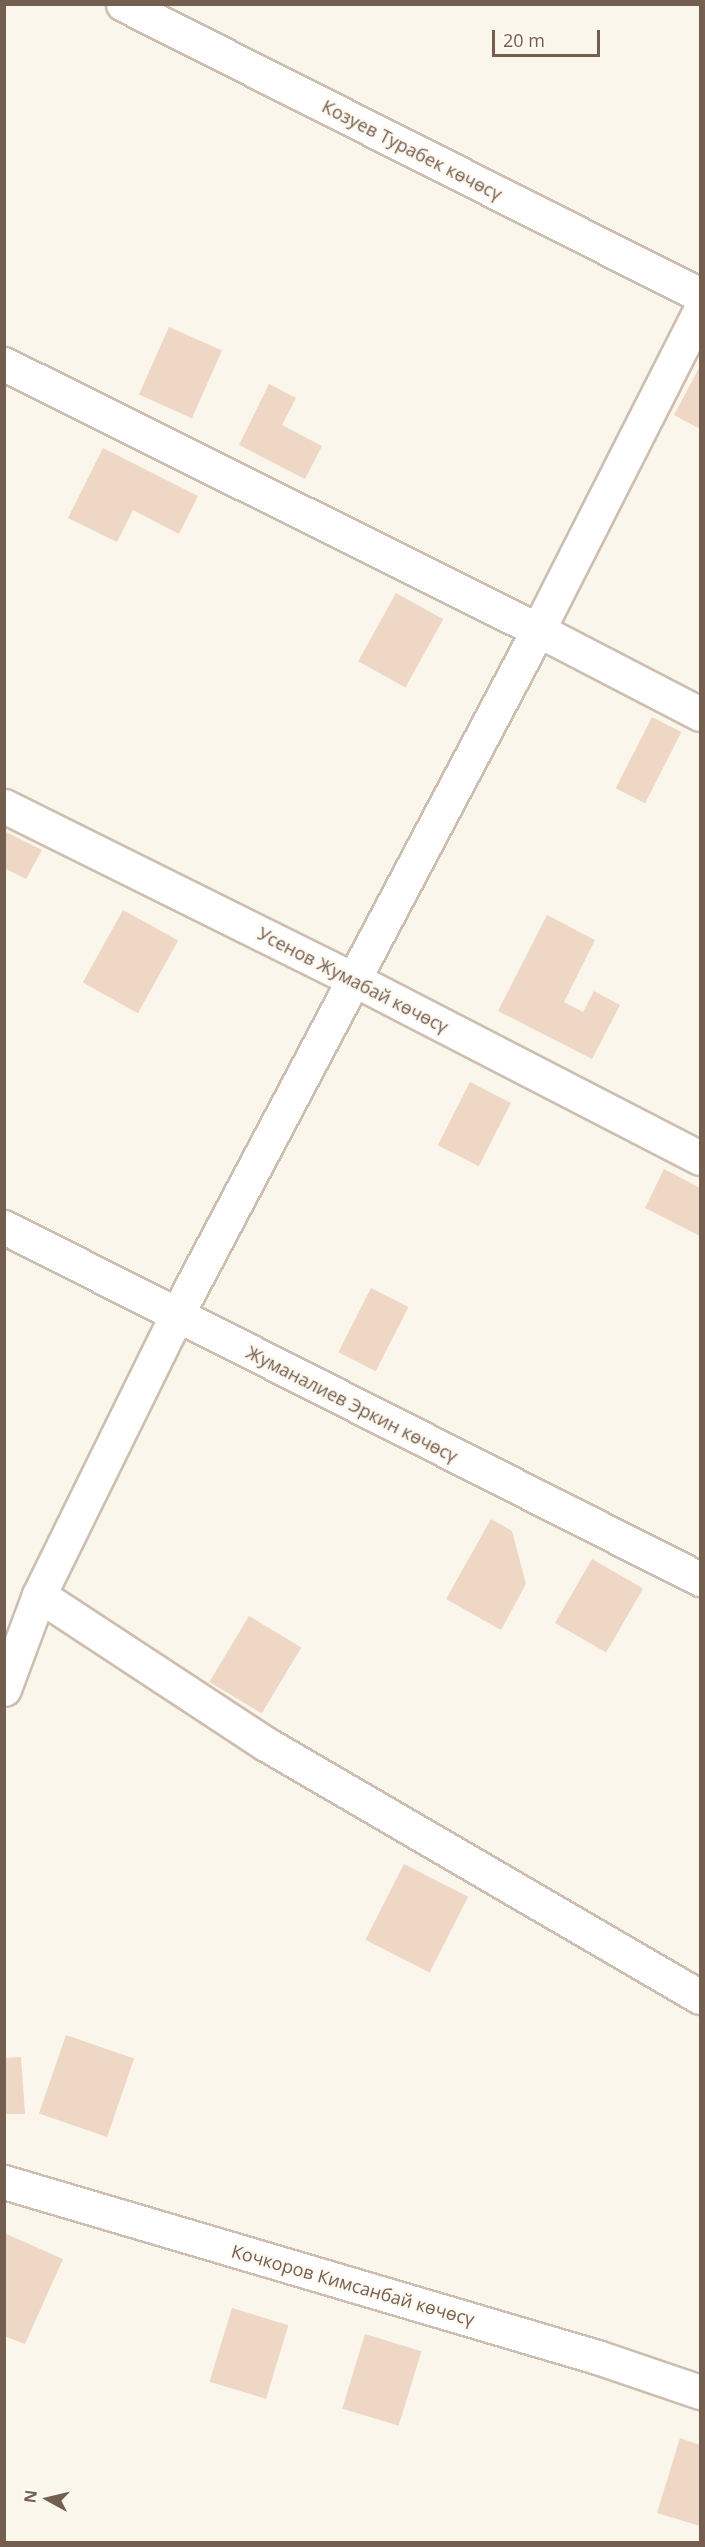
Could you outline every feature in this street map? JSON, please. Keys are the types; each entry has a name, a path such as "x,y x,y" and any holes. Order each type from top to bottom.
{"street":[{"name":"Козуев Турабек көчөсү","path":"123,4 700,295"},
{"path":"4,1689 39,1595 177,1316 538,630 700,311"},
{"path":"4,364 538,630 700,714"},
{"name":"Усенов Жумабай көчөсү","path":"4,806 353,979 700,1158"},
{"name":"Жуманалиев Эркин көчөсү","path":"4,1227 700,1579"},
{"path":"39,1595 266,1744 700,1997"},
{"name":"Кочкоров Кимсанбай көчөсү","path":"4,2182 597,2356 700,2392"}],"building":[{"path":"169,327 222,351 192,418 139,395"},
{"path":"700,366 700,429 674,415"},
{"path":"269,384 296,398 282,425 322,446 305,479 239,445"},
{"path":"103,448 198,496 179,534 133,510 117,542 68,518"},
{"path":"396,593 443,619 405,687 358,661"},
{"path":"652,717 681,732 645,803 616,788"},
{"path":"4,831 42,850 26,879 4,868"},
{"path":"123,910 178,941 138,1013 83,983"},
{"path":"547,915 595,940 564,1002 583,1012 594,991 620,1005 592,1059 498,1011"},
{"path":"470,1082 511,1103 479,1166 438,1145"},
{"path":"664,1169 700,1188 700,1236 645,1208"},
{"path":"371,1288 408,1307 376,1371 338,1352"},
{"path":"491,1519 512,1531 526,1584 501,1630 446,1599"},
{"path":"592,1559 643,1588 606,1653 555,1623"},
{"path":"249,1616 301,1647 262,1713 209,1682"},
{"path":"404,1864 468,1897 430,1972 365,1940"},
{"path":"66,2035 134,2058 107,2137 39,2113"},
{"path":"21,2057 25,2114 4,2114 4,2058"},
{"path":"4,2233 63,2259 25,2344 4,2336"},
{"path":"232,2308 288,2325 266,2399 209,2382"},
{"path":"365,2334 421,2351 399,2426 342,2409"},
{"path":"680,2438 700,2445 700,2526 657,2513"}]}
